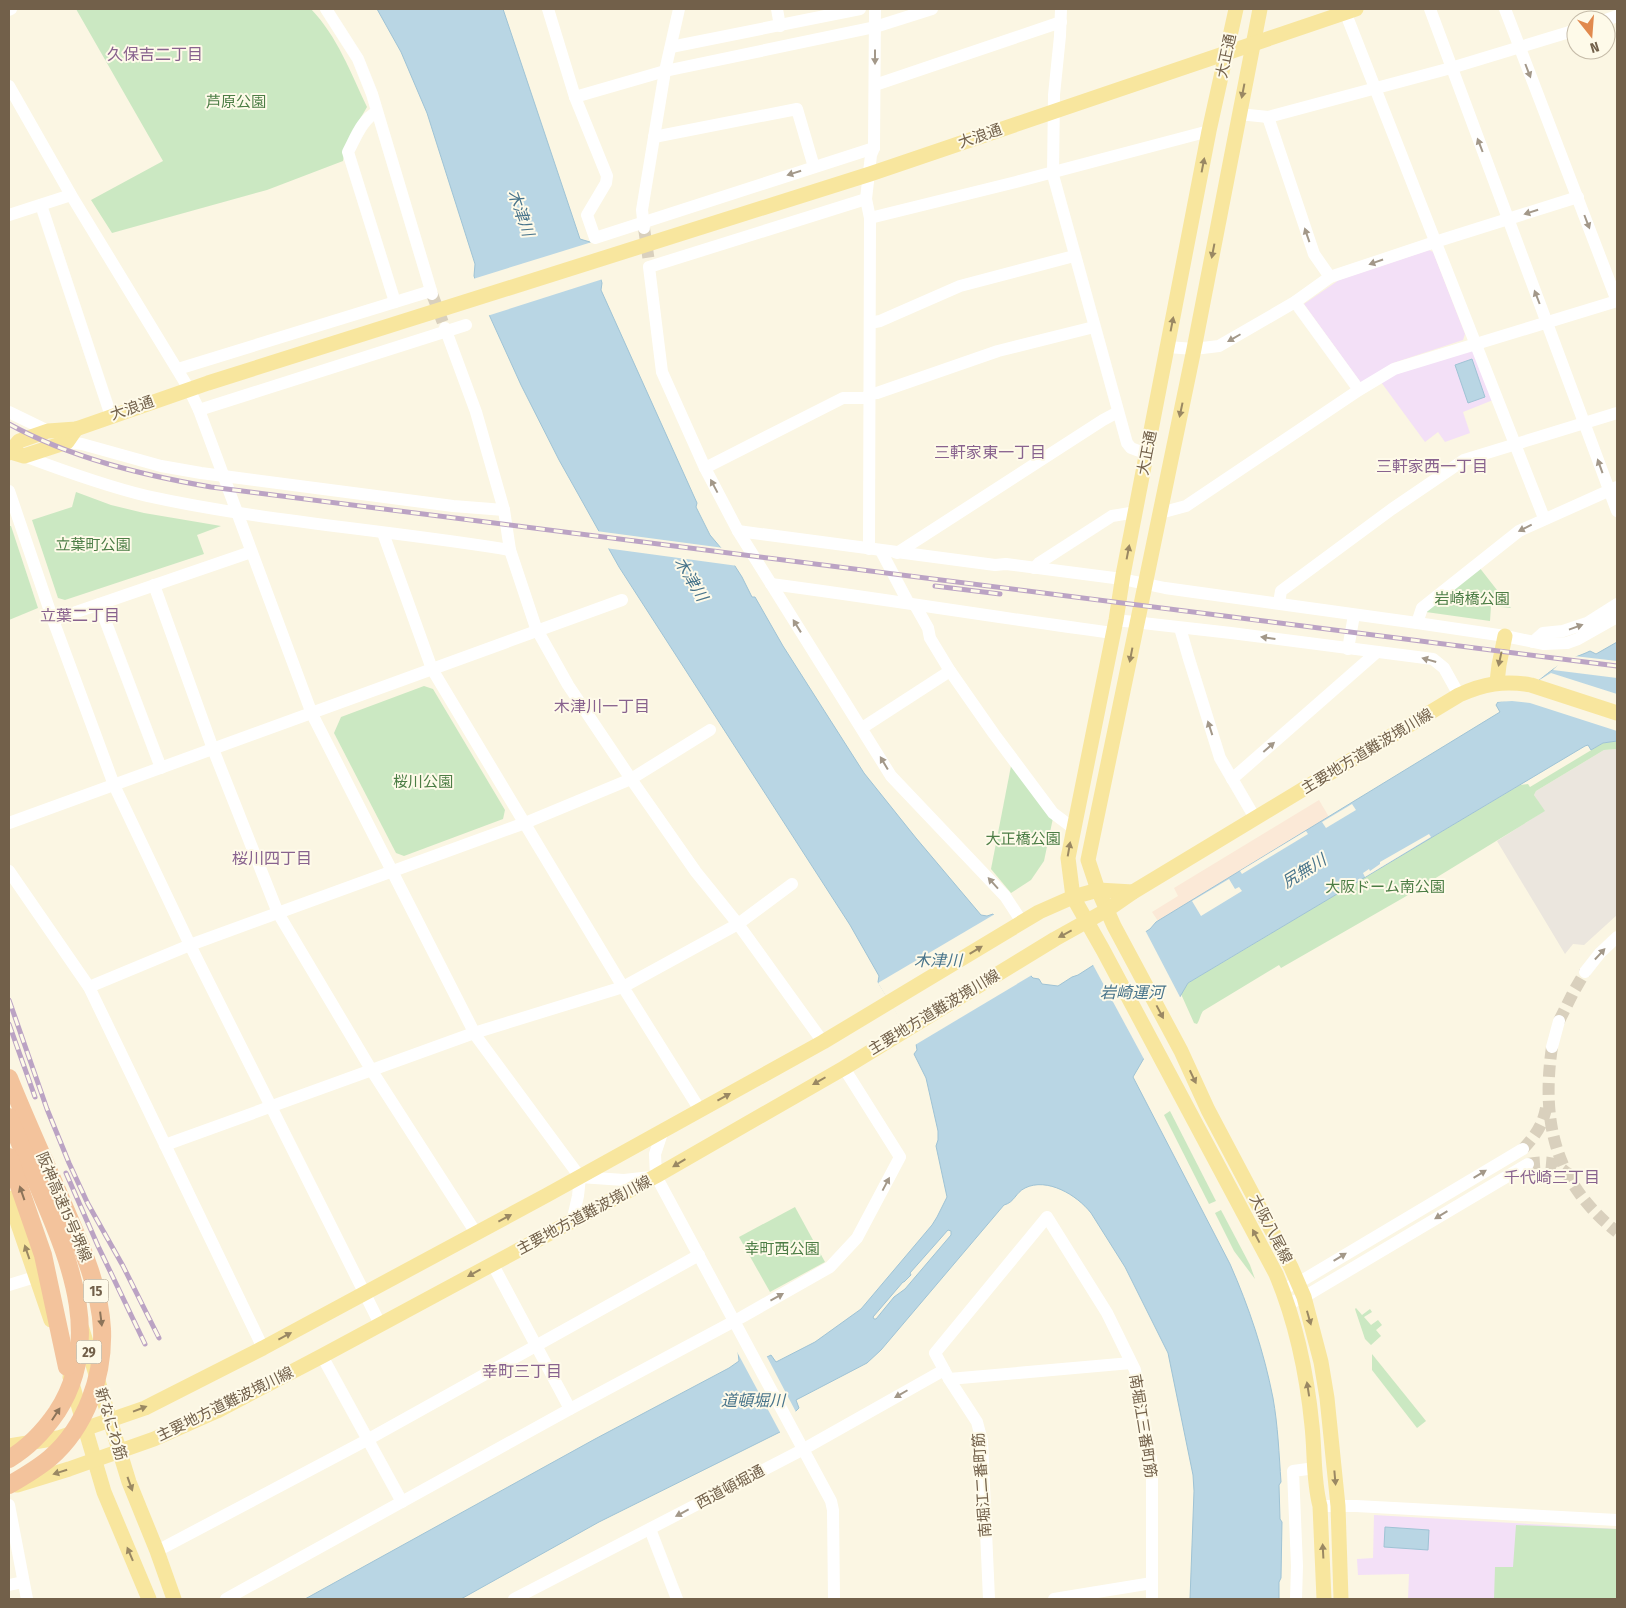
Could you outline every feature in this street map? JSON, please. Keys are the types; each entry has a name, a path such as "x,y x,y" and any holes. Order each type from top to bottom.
{"highway":[{"name":"阪神高速15号堺線","path":"9,1078 84,1254 95,1288 102,1328 102,1351 98,1373 92,1394 75,1429 51,1457 9,1486"},
{"name":"阪神高速15号堺線","path":"9,1117 66,1256 76,1292 81,1332 78,1365 66,1399 47,1428 24,1449 9,1459"},
{"path":"9,1157 43,1255 67,1367"}],"main road":[{"name":"大正通","path":"1073,897 1068,858 1073,828 1115,626 1122,579 1209,131 1236,9"},
{"name":"大正通","path":"1098,890 1088,860 1194,349 1260,9"},
{"name":"大浪通","path":"15,454 19,441 48,431 76,429 189,389 870,174 1349,10"},
{"path":"15,454 67,442 76,429"},
{"path":"1497,682 1505,636"},
{"name":"主要地方道難波境川線","path":"9,1486 120,1451 216,1411 572,1222 844,1068 1459,695 1497,682 1514,682 1531,685 1617,713"},
{"name":"主要地方道難波境川線","path":"9,1446 58,1438 144,1408 263,1348 580,1177 823,1042 1039,912 1073,897 1098,890 1133,892"},
{"name":"大阪八尾線","path":"1098,890 1208,1110 1263,1212 1304,1297 1321,1362 1327,1398 1338,1506 1341,1599"},
{"name":"大阪八尾線","path":"1073,897 1276,1274 1288,1304 1308,1390 1316,1492 1320,1506 1324,1599"},
{"name":"新なにわ筋","path":"9,1104 129,1482 174,1599"},
{"name":"新なにわ筋","path":"9,1202 67,1367 104,1492 149,1599"}],"street":[{"path":"178,369 432,292 372,94 358,59 326,9"},
{"path":"548,9 575,97 607,176 606,183 587,215 595,238 634,226 644,225 814,166 874,148"},
{"path":"644,225 642,210 664,71 679,9"},
{"path":"777,9 780,26"},
{"path":"671,47 860,9"},
{"path":"875,9 874,148 871,155 866,199 870,218 869,396 875,550 928,628 930,638 950,671 1016,765 1053,813 1073,828"},
{"path":"575,97 664,71 875,27 932,9"},
{"path":"1430,9 1585,424 1613,489 1617,511"},
{"path":"1160,513 1186,506 1359,390 1394,369 1617,301 1505,9"},
{"path":"1349,10 1375,89 1544,518"},
{"path":"875,85 1061,15 1054,111 1053,172 1074,256 1127,443 1131,448 1147,454"},
{"path":"1239,114 1268,117 1451,68 1566,33"},
{"path":"9,86 72,195 189,389 199,410 312,713 474,1033 580,1177 572,1222"},
{"path":"654,137 797,109 814,166"},
{"path":"377,112 361,128 348,152 395,302"},
{"path":"1268,117 1314,254 1330,277"},
{"path":"870,218 1209,131"},
{"path":"9,215 72,195"},
{"path":"1168,347 1194,349 1219,346 1295,302 1330,277 1578,197"},
{"path":"866,199 649,264 662,372 705,468 738,531 891,776 1005,896 1022,922"},
{"path":"41,205 111,416"},
{"path":"870,323 880,321 960,286 1074,256"},
{"path":"1295,302 1359,390"},
{"path":"199,410 466,325"},
{"path":"705,468 844,398 869,396 998,351 1094,327"},
{"path":"446,330 476,412 504,510 510,550 538,631 568,685 631,779 696,872 738,924 823,1042"},
{"path":"9,412 48,431"},
{"path":"897,553 1118,412"},
{"path":"1280,603 1281,591 1392,509 1464,460 1617,414"},
{"path":"67,442 82,444 161,466 224,476 453,506 504,510"},
{"path":"15,454 145,496 237,513 510,550"},
{"path":"1417,623 1422,608 1519,531 1544,518 1613,489"},
{"path":"9,491 13,518 114,785 190,945 380,1324"},
{"path":"1034,568 1112,516 1136,512"},
{"path":"738,531 897,553 995,565 1006,564 1122,579 1227,597 1417,623 1553,645 1567,643 1592,632 1617,617"},
{"path":"383,533 432,669 623,987 700,1110"},
{"path":"53,620 251,552"},
{"path":"771,584 957,610 1019,621 1115,626 1137,622 1433,659 1444,668 1459,695"},
{"path":"154,585 213,749 278,913 372,1071 476,1233"},
{"path":"9,823 622,600"},
{"path":"99,604 161,768"},
{"path":"1533,642 1543,633 1563,631 1587,623 1617,604"},
{"path":"1348,649 1354,614"},
{"path":"1180,628 1188,660 1220,758 1255,818"},
{"path":"1232,780 1377,652"},
{"path":"862,728 950,671"},
{"path":"89,987 190,945 525,823 631,779 710,730"},
{"path":"9,871 89,987 263,1348"},
{"path":"165,1145 474,1033 623,987 738,924 792,884"},
{"path":"1586,972 1600,953 1617,937"},
{"path":"1552,1047 1559,1020"},
{"path":"226,1599 830,1267 857,1238 900,1157 844,1068"},
{"path":"663,1130 655,1154 656,1176 831,1502 833,1510 834,1599"},
{"path":"1282,1289 1298,1283 1523,1149"},
{"path":"1288,1304 1304,1297 1528,1164"},
{"path":"580,1177 624,1180 656,1176"},
{"name":"南堀江二番町筋","path":"989,1599 982,1441 977,1422 946,1374 935,1353 1047,1217"},
{"name":"南堀江三番町筋","path":"1047,1217 1107,1313 1134,1370 1152,1465 1152,1599"},
{"path":"157,1551 367,1440 537,1347 699,1255"},
{"path":"492,1263 570,1409"},
{"path":"9,1285 36,1277"},
{"path":"322,1356 402,1502"},
{"path":"946,1374 1131,1364"},
{"name":"西道頓堀通","path":"514,1599 946,1374"},
{"path":"1296,1599 1297,1566 1293,1471 1315,1468"},
{"path":"9,1505 27,1599"},
{"path":"1320,1506 1617,1520"},
{"path":"650,1529 677,1599"},
{"path":"9,1585 23,1582"},
{"path":"1054,1599 1152,1583"}],"shaded area":[{"path":"1429,250 1433,252 1465,334 1463,340 1393,363 1361,383 1304,304 1339,280"},
{"path":"1470,350 1474,352 1493,400 1463,412 1470,433 1445,442 1438,432 1425,442 1381,382 1394,375"},
{"path":"1617,749 1617,915 1584,945 1573,944 1565,954 1497,841 1544,811 1534,795 1536,791 1604,750"},
{"path":"1319,800 1329,817 1158,921 1152,912 1178,896 1174,888"},
{"path":"1374,1515 1617,1529 1617,1599 1408,1599 1409,1574 1358,1575 1357,1559 1373,1558"}],"green space":[{"name":"芦原公園","path":"76,9 311,9 336,43 367,107 349,140 343,161 267,190 112,233 91,200 163,161"},
{"name":"立葉町公園","path":"76,492 111,505 144,513 221,526 197,535 204,554 65,600 58,598 32,520 72,507"},
{"path":"9,526 11,526 38,608 9,620"},
{"name":"岩崎橋公園","path":"1479,567 1511,608 1491,606 1490,621 1426,612"},
{"name":"桜川公園","path":"424,686 433,689 505,810 503,819 404,856 396,853 334,733 341,717"},
{"name":"大阪ドーム南公園","path":"1617,741 1617,749 1604,750 1536,791 1534,795 1545,811 1403,898 1281,968 1279,965 1203,1011 1197,1024 1194,1023 1181,994 1188,983 1520,785 1528,784 1530,787 1603,743"},
{"name":"大正橋公園","path":"1011,766 1053,818 1044,861 1031,880 1011,893 991,869"},
{"path":"1170,1111 1216,1201 1209,1204 1164,1115"},
{"name":"幸町西公園","path":"795,1207 825,1262 770,1292 739,1237"},
{"path":"1221,1210 1250,1265 1255,1279 1234,1251 1215,1213"},
{"path":"1356,1308 1362,1315 1370,1309 1372,1312 1364,1317 1371,1325 1378,1320 1382,1325 1376,1330 1381,1336 1371,1345 1365,1339"},
{"path":"1372,1354 1426,1421 1417,1428 1372,1370"},
{"path":"1516,1525 1617,1529 1617,1599 1494,1599 1495,1567 1513,1567"}],"water":[{"path":"377,9 503,9 580,239 590,242 602,283 601,290 710,535 726,552 752,597 755,597 783,646 864,773 981,915 993,914 1031,976 1039,979 1042,984 1058,986 1078,975 1150,929 1156,922 1500,712 1496,705 1498,702 1522,693 1565,661 1590,651 1596,654 1617,642 1617,741 1603,743 1591,750 1588,745 1585,746 1188,983 1133,1077 1230,1264 1250,1313 1260,1347 1273,1398 1279,1450 1281,1482 1279,1485 1280,1519 1282,1522 1279,1599 1190,1599 1193,1475 1168,1353 1125,1267 1091,1213 1070,1194 1052,1186 1034,1185 1019,1192 1011,1202 1004,1205 881,1350 867,1363 796,1400 799,1408 780,1432 599,1522 461,1599 305,1599 595,1439 729,1368 739,1361 738,1352 765,1358 771,1355 776,1362 815,1342 861,1309 932,1225 947,1197 936,1146 938,1131 926,1078 914,1054 917,1050 916,1044 878,982 879,976 850,925 619,567 559,460 521,385 481,297 474,276 475,264 427,113 401,52","holes":["948,1230 951,1231 951,1235 905,1289 894,1297 874,1319 873,1317 911,1275 910,1273"]},
{"path":"1472,359 1485,397 1468,403 1455,365"},
{"path":"1385,1527 1429,1530 1428,1550 1384,1547"}],"pier":[{"path":"592,242 603,279 487,316 478,298 473,279"},
{"path":"596,531 724,548 738,566 605,548"},
{"path":"1574,656 1617,661 1617,678 1553,670 1562,661"},
{"path":"1551,673 1617,694 1617,731 1530,703 1496,702 1497,699 1506,699 1513,696"},
{"path":"1352,804 1356,810 1326,828 1322,822"},
{"path":"1306,831 1308,834 1242,874 1240,871"},
{"path":"1429,834 1431,837 1365,877 1363,873 1369,869 1370,871 1380,862"},
{"path":"1229,879 1235,889 1239,887 1242,891 1201,916 1192,901"},
{"path":"995,914 1032,975 915,1045 878,983"},
{"path":"1145,930 1181,999 1145,1061 1092,963"},
{"path":"736,1350 766,1355 797,1414 781,1434"}],"tunnel":[{"path":"644,228 649,262"},
{"path":"432,294 445,328"},
{"path":"1559,1021 1585,972"},
{"path":"1552,1047 1549,1101 1551,1126 1557,1149 1566,1172 1579,1193 1596,1213 1617,1232"},
{"path":"1523,1149 1538,1130 1546,1108"},
{"path":"1528,1164 1549,1163 1558,1166 1567,1173"}],"railway":[{"path":"9,424 57,446 107,464 211,487 1617,666"},
{"path":"935,586 1000,594"},
{"path":"9,1000 47,1109 69,1163 88,1204 123,1266 159,1338"},
{"path":"9,1024 35,1097"},
{"path":"66,1173 98,1246 145,1344"}],"district":[{"name":"久保吉二丁目","path":"155,54"},
{"name":"三軒家東一丁目","path":"990,452"},
{"name":"三軒家西一丁目","path":"1432,466"},
{"name":"立葉二丁目","path":"80,615"},
{"name":"木津川一丁目","path":"602,706"},
{"name":"桜川四丁目","path":"272,858"},
{"name":"千代崎三丁目","path":"1552,1177"},
{"name":"幸町三丁目","path":"522,1371"}],"water label":[{"name":"木津川","path":"521,213"},
{"name":"木津川","path":"691,579"},
{"name":"尻無川","path":"1304,871"},
{"name":"木津川","path":"938,960"},
{"name":"岩崎運河","path":"1132,992"},
{"name":"道頓堀川","path":"753,1400"}]}
